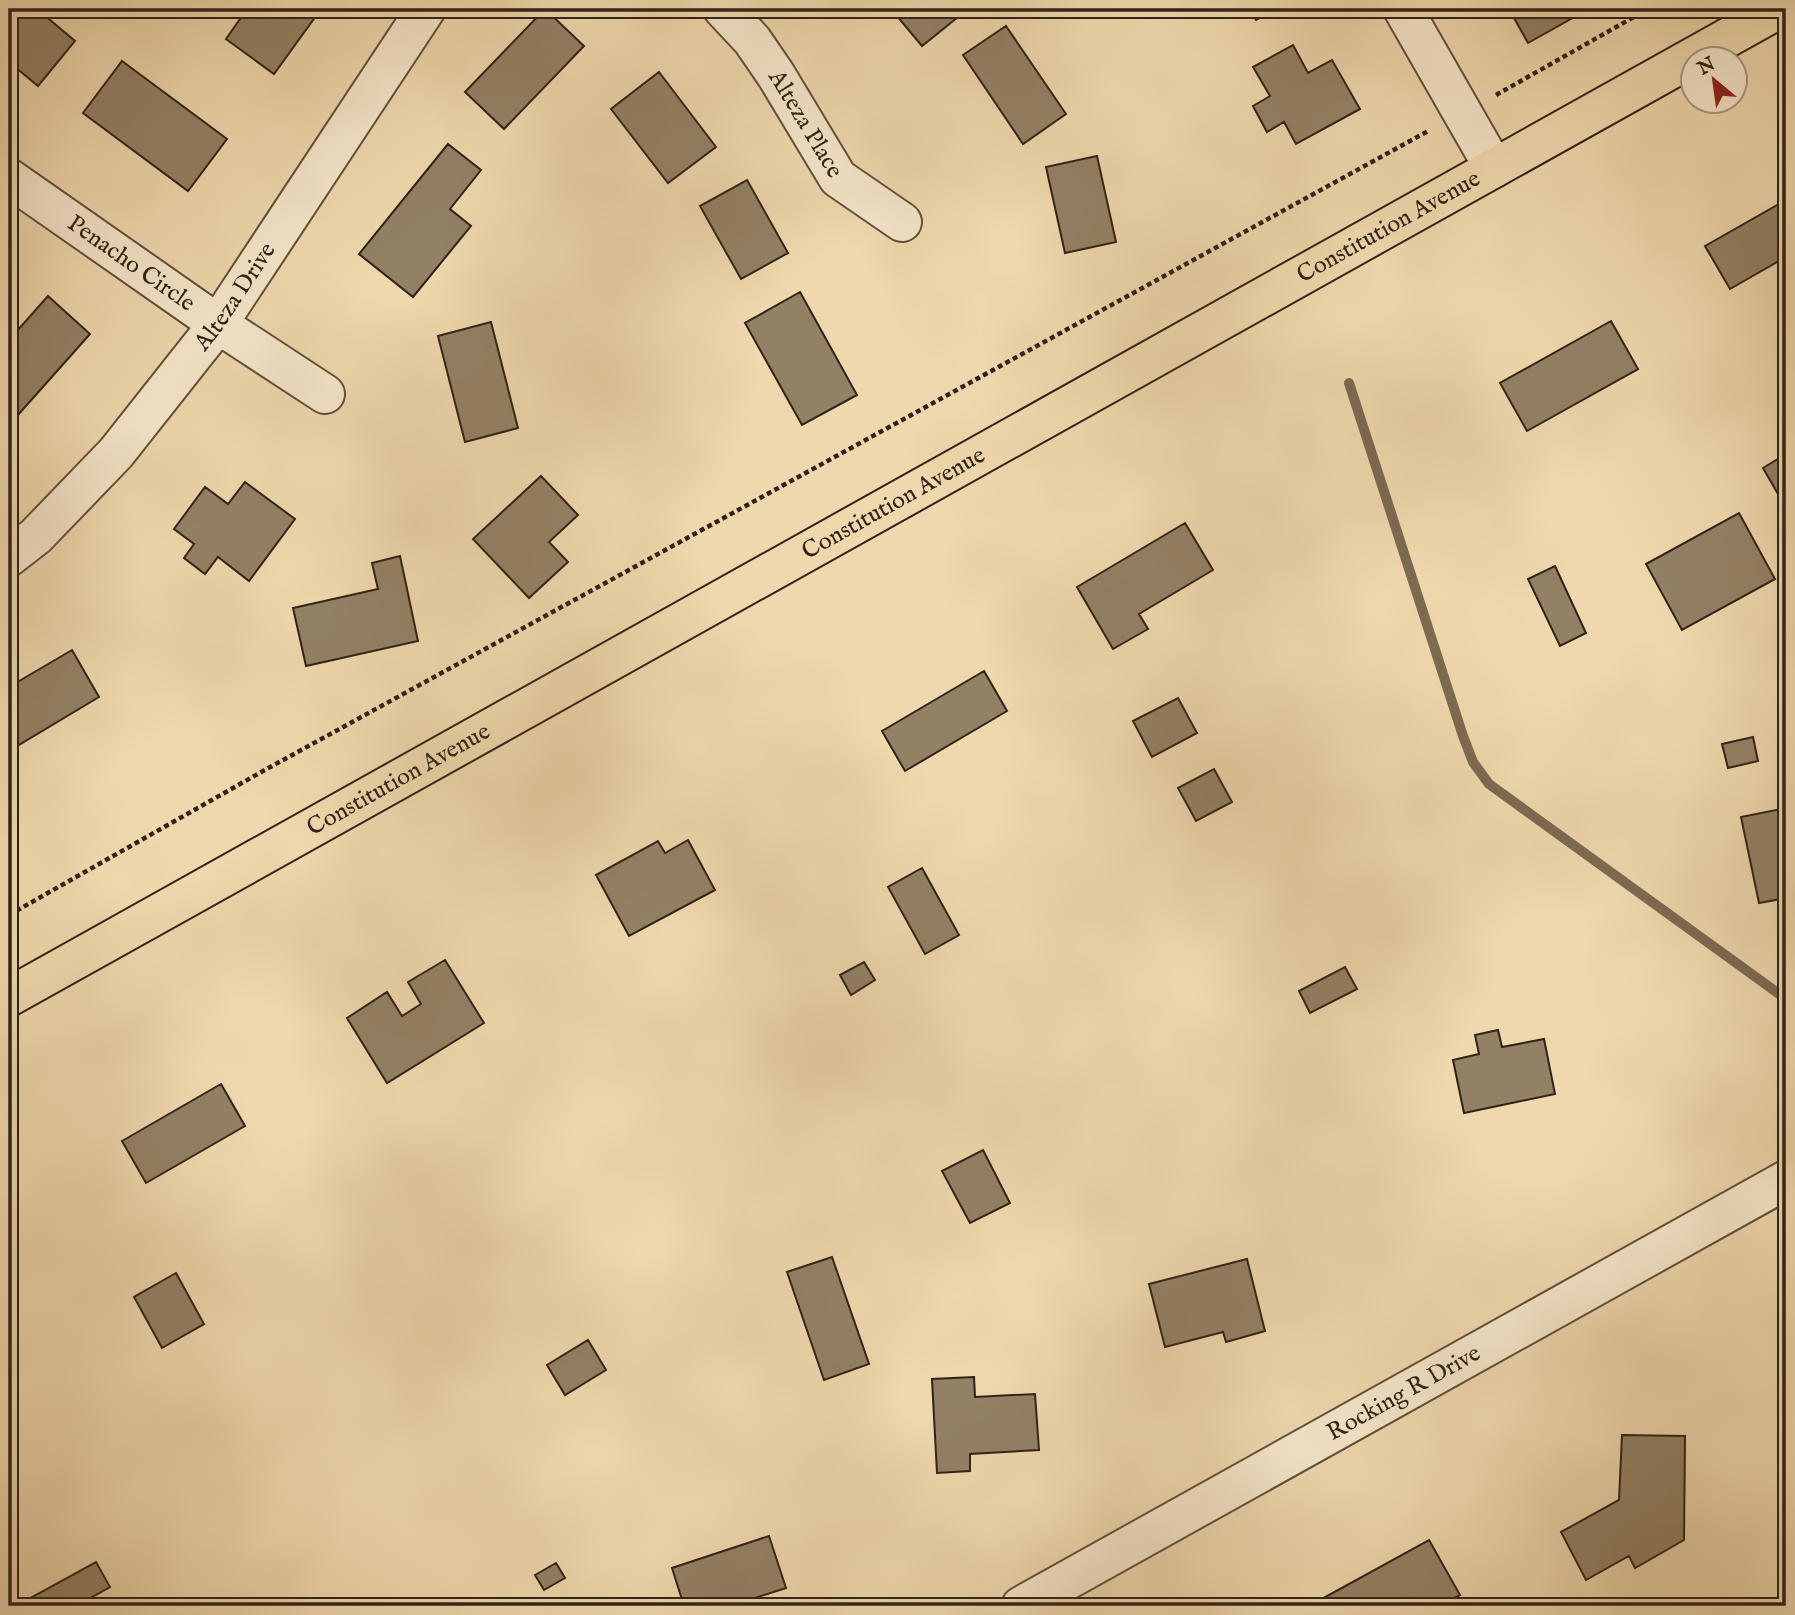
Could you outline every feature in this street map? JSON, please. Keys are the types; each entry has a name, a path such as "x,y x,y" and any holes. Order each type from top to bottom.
{"main road":[{"name":"Constitution Avenue","path":"9,997 1779,9"}],"street":[{"name":"Alteza Drive","path":"9,557 36,536 117,453 218,324 426,9"},
{"name":"Alteza Place","path":"723,9 752,40 776,75 838,178 902,222"},
{"path":"1403,9 1494,168"},
{"name":"Penacho Circle","path":"9,178 218,324 325,394"},
{"name":"Rocking R Drive","path":"1021,1606 1786,1180"}],"path":[{"path":"9,915 275,765 1648,9"}],"building":[{"path":"9,9 37,9 75,41 38,86 9,62"},
{"path":"247,9 321,9 274,74 226,39"},
{"path":"545,9 584,46 504,129 465,92"},
{"path":"891,9 968,9 922,46"},
{"path":"1250,9 1277,9 1256,20"},
{"path":"1509,9 1572,9 1576,16 1528,43"},
{"path":"1006,26 1066,114 1023,144 963,55"},
{"path":"1293,45 1308,73 1332,60 1360,109 1296,144 1284,122 1267,132 1253,106 1270,96 1253,67"},
{"path":"122,61 227,139 188,191 83,113"},
{"path":"659,72 716,147 668,183 611,109"},
{"path":"448,144 481,170 450,209 471,226 413,297 359,254"},
{"path":"1097,156 1116,242 1065,253 1046,167"},
{"path":"747,180 788,253 741,279 700,206"},
{"path":"1786,200 1786,257 1730,289 1705,246"},
{"path":"800,292 857,395 802,425 745,323"},
{"path":"48,296 90,334 9,425 9,340"},
{"path":"1611,321 1638,369 1527,431 1500,383"},
{"path":"491,322 518,428 465,442 438,336"},
{"path":"1786,454 1786,508 1763,468"},
{"path":"541,476 578,515 549,542 568,562 529,598 473,539"},
{"path":"245,482 295,519 249,581 218,557 205,574 184,558 194,544 174,529 205,487 228,504"},
{"path":"1739,513 1775,579 1682,630 1646,564"},
{"path":"1185,523 1213,570 1139,614 1148,629 1113,649 1077,587"},
{"path":"400,556 418,641 306,666 293,608 378,589 372,563"},
{"path":"1555,566 1586,633 1560,646 1528,579"},
{"path":"72,650 99,697 17,746 9,732 9,687"},
{"path":"984,671 1007,711 905,771 882,731"},
{"path":"1178,698 1197,733 1152,757 1133,721"},
{"path":"1753,737 1758,761 1728,768 1722,744"},
{"path":"1214,769 1232,802 1196,821 1178,788"},
{"path":"1786,808 1786,898 1759,903 1741,817"},
{"path":"688,840 715,890 629,936 596,875 658,841 665,853"},
{"path":"922,868 959,935 925,954 888,887"},
{"path":"445,960 484,1023 387,1083 347,1018 387,992 402,1016 421,1004 408,982"},
{"path":"864,962 875,980 851,995 840,975"},
{"path":"1345,967 1357,989 1310,1013 1299,991"},
{"path":"1498,1030 1502,1047 1544,1039 1555,1094 1464,1113 1453,1060 1479,1054 1475,1035"},
{"path":"221,1084 245,1126 146,1183 122,1141"},
{"path":"983,1150 1010,1203 970,1223 942,1171"},
{"path":"832,1257 869,1364 824,1380 787,1272"},
{"path":"1247,1259 1265,1331 1226,1342 1223,1332 1165,1347 1149,1284"},
{"path":"176,1273 204,1324 162,1348 134,1297"},
{"path":"588,1340 606,1370 565,1395 547,1365"},
{"path":"974,1377 975,1397 1035,1394 1039,1450 970,1454 970,1471 937,1473 932,1379"},
{"path":"1622,1435 1685,1436 1684,1540 1635,1568 1629,1556 1586,1580 1561,1532 1619,1500"},
{"path":"769,1536 786,1588 730,1606 684,1606 672,1568"},
{"path":"1429,1540 1460,1595 1439,1606 1309,1606"},
{"path":"96,1562 110,1587 76,1606 27,1606 25,1601"},
{"path":"556,1563 565,1578 544,1590 535,1575"}],"waterway":[{"path":"1349,383 1473,762 1489,784 1786,999"}]}
